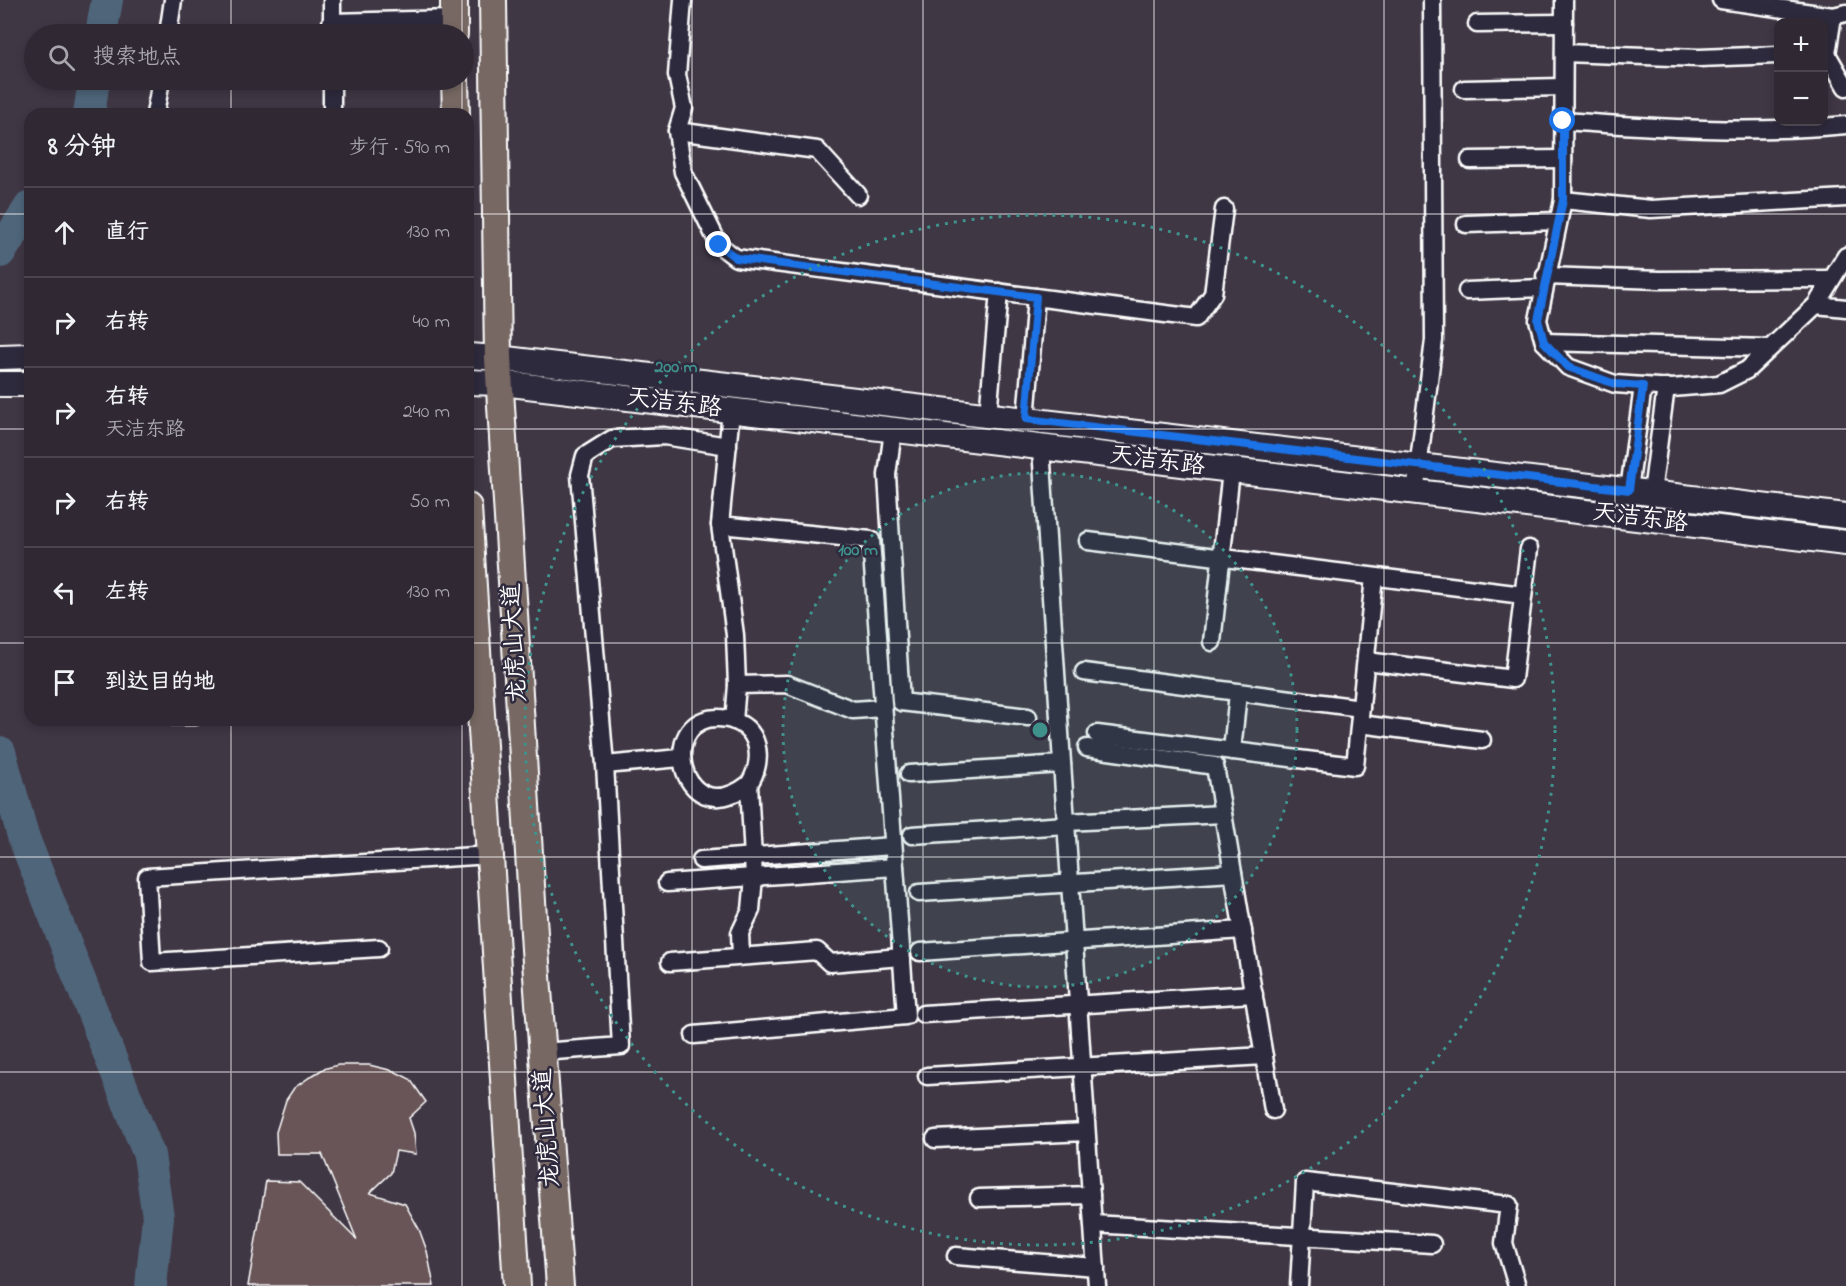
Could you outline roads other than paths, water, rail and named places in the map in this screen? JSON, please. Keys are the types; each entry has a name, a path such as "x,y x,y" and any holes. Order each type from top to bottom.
{"main road":[{"name":"龙虎山大道","path":"493,0 498,357 542,1052 560,1286"},
{"path":"455,90 456,108"},
{"name":"天洁东路","path":"474,356 498,357 1846,516"},
{"path":"0,357 24,357"},
{"name":"天洁东路","path":"474,382 501,383 1846,543"},
{"path":"0,384 24,384"},
{"name":"龙虎山大道","path":"474,696 490,855 517,1286"}],"street":[{"path":"169,24 173,0"},
{"path":"332,0 332,24"},
{"path":"683,0 677,75 684,108 677,131 683,172 719,245 736,258 1196,318 1213,294 1224,209"},
{"path":"1415,493 1434,340 1432,0"},
{"path":"1564,0 1563,200 1544,282 1538,320 1544,342 1568,367 1615,384 1666,387 1719,384 1747,370 1816,305 1846,256"},
{"path":"1721,0 1840,15 1828,46"},
{"path":"381,24 454,18"},
{"path":"1477,24 1564,23"},
{"path":"1564,53 1699,58 1774,55"},
{"path":"1828,59 1846,87"},
{"path":"1464,89 1563,87"},
{"path":"156,108 159,90"},
{"path":"332,90 332,108"},
{"path":"1563,121 1694,130 1792,130 1846,125"},
{"path":"677,131 817,150 858,195"},
{"path":"1470,160 1563,159"},
{"path":"1563,200 1651,210 1846,198"},
{"path":"1466,224 1558,221"},
{"path":"1467,291 1544,282 1831,279"},
{"path":"988,415 999,292"},
{"path":"1026,419 1036,297"},
{"path":"1816,305 1846,308"},
{"path":"1544,342 1769,348"},
{"path":"1640,491 1643,386"},
{"path":"1640,491 1666,387"},
{"path":"731,411 720,525 735,635 737,686 734,721"},
{"path":"893,430 887,475 901,702 1028,717"},
{"path":"542,1052 621,1046 605,765 579,475 585,456 612,438 664,436 728,446"},
{"path":"1041,448 1097,1286"},
{"path":"1212,642 1231,471"},
{"path":"694,1035 906,1016 871,540 720,525"},
{"path":"1088,542 1523,595"},
{"path":"1366,661 1513,679 1529,549"},
{"path":"1096,734 1355,766 1374,577"},
{"path":"1084,672 1238,693 1482,740"},
{"path":"737,686 787,684 853,710 883,708"},
{"path":"1232,750 1238,693"},
{"path":"715,719 734,721 749,732 758,748 759,760 756,773 749,784 726,797 712,796 699,791 689,783 683,771 680,758 685,740 697,725 715,719"},
{"path":"1087,748 1215,766 1273,1110"},
{"path":"605,765 680,758"},
{"path":"909,774 1062,764"},
{"path":"741,956 740,933 751,910 754,877 749,784"},
{"path":"912,835 1223,814"},
{"path":"701,860 894,846"},
{"path":"379,948 152,962 147,877 490,855"},
{"path":"667,883 895,867"},
{"path":"919,893 1233,873"},
{"path":"920,952 1243,930"},
{"path":"670,962 818,951 830,963 901,957"},
{"path":"923,1014 1254,994"},
{"path":"927,1076 1264,1056"},
{"path":"935,1139 1086,1132"},
{"path":"1299,1286 1305,1182 1509,1205 1504,1243 1516,1286"},
{"path":"979,1198 1091,1195"},
{"path":"1093,1224 1432,1244"},
{"path":"956,1256 1096,1267"}],"waterway":[{"path":"103,24 107,0"},
{"path":"90,108 93,90"},
{"path":"0,252 24,216"},
{"path":"0,752 23,836 149,1155 158,1217 151,1286"}]}
